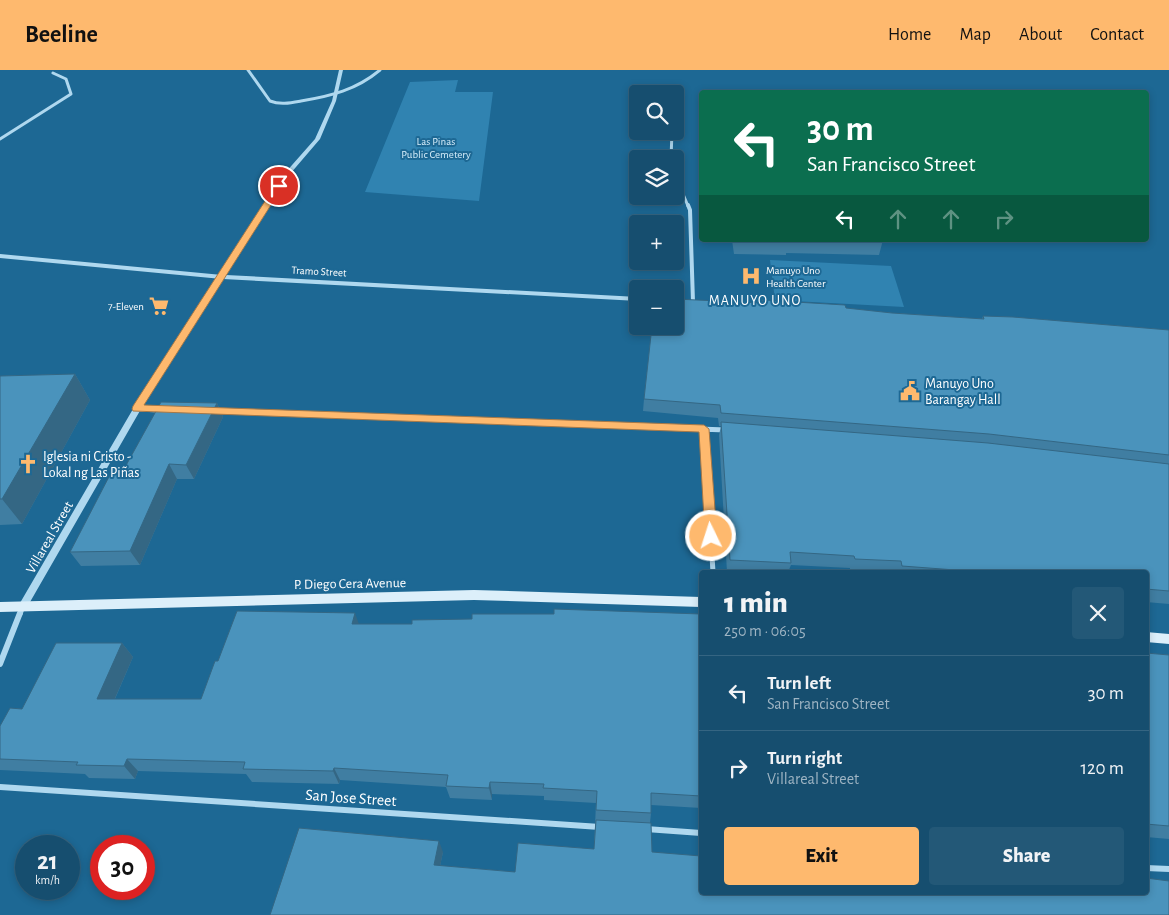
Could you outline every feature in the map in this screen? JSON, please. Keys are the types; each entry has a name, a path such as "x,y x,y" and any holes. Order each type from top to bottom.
{"main road":[{"name":"P. Diego Cera Avenue","path":"0,607 474,595 699,602"},
{"path":"1149,637 1169,639"}],"street":[{"path":"248,70 273,103 335,96 365,83 380,70"},
{"name":"Villareal Street","path":"23,606 137,409 288,173 316,139 335,96 341,70"},
{"path":"0,139 71,94 66,78 53,73"},
{"path":"684,196 690,210 693,302"},
{"name":"Tramo Street","path":"0,256 222,277 629,299"},
{"path":"684,301 702,302"},
{"path":"137,409 167,410"},
{"path":"206,411 734,431"},
{"path":"704,429 713,570"},
{"path":"0,664 23,606"},
{"name":"San Jose Street","path":"0,787 612,827"},
{"path":"642,829 699,833"},
{"path":"1149,868 1169,870"}],"green space":[{"name":"Las Pinas Public Cemetery","path":"458,80 455,92 493,92 479,201 365,192 410,82"},
{"path":"770,260 891,266 904,307 775,300"}],"building":[{"path":"684,299 763,303 762,300 845,305 846,308 892,313 984,319 983,316 1013,317 1169,330 1169,455 989,434 721,413 720,405 644,399 651,335 684,335"},
{"path":"75,374 2,499 0,499 0,376"},
{"path":"161,402 217,403 186,465 169,464 130,551 70,552 113,469 124,469"},
{"path":"721,422 988,443 1169,464 1169,591 1149,589 1149,570 955,570 902,566 901,561 855,559 854,556 790,552 791,563 730,560"},
{"path":"554,609 699,614 699,796 651,793 651,813 596,810 597,791 543,788 544,784 490,782 489,788 446,786 448,775 334,768 333,771 243,769 245,762 127,759 124,766 76,765 78,762 0,759 0,726 10,708 22,709 56,643 122,643 97,699 201,699 237,611 355,613 352,624 412,624 412,620 472,619 472,614 554,614"},
{"path":"1149,653 1169,655 1169,826 1149,824"},
{"path":"596,820 651,823 652,852 699,856 699,895 1149,895 1149,878 1169,881 1169,915 270,915 299,828 439,841 434,865 515,872 518,843 594,849"}],"place":[{"name":"Manuyo Uno Health Center","path":"751,276"},
{"name":"7-Eleven","path":"159,306"},
{"name":"Manuyo Uno Barangay Hall","path":"910,391"},
{"name":"Iglesia ni Cristo - Lokal ng Las Piñas","path":"28,464"}],"district":[{"name":"MANUYO UNO","path":"755,300"}],"route":[{"path":"279,186 137,409 704,429 711,536"}]}
